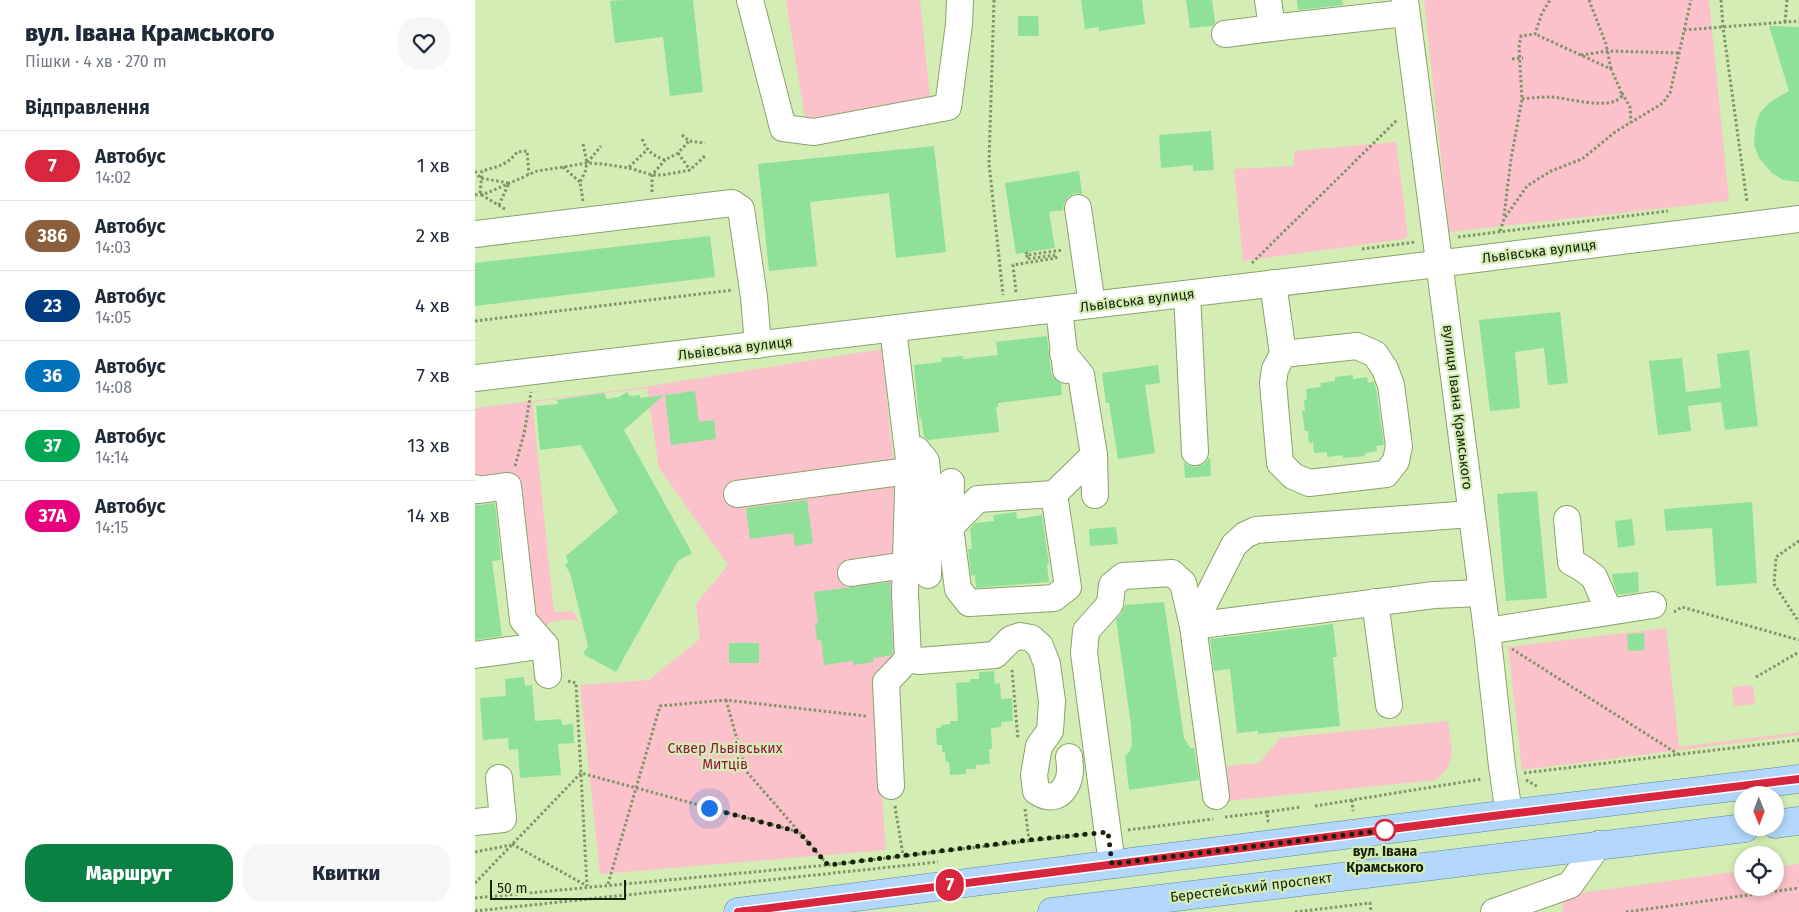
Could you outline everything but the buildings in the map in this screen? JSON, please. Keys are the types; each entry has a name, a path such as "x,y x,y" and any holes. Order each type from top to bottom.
{"main road":[{"path":"738,912 1799,779"},
{"path":"1784,823 1799,821"},
{"name":"Берестейський проспект","path":"1052,912 1599,844 1734,829"}],"street":[{"path":"751,0 783,128 814,132 948,107 959,24 960,0"},
{"path":"1268,0 1271,20 1280,27"},
{"path":"1225,34 1280,27 1326,32 1406,6"},
{"name":"вулиця Івана Крамського","path":"1406,6 1509,814"},
{"path":"475,234 731,203 741,209 753,287 759,345"},
{"path":"1078,208 1051,319 1081,375 1094,454 1095,495"},
{"name":"Львівська вулиця","path":"475,378 893,329 1051,319 1187,294 1799,219"},
{"path":"1273,284 1283,354 1275,369 1273,383 1280,463 1293,476 1309,483 1387,474 1396,461 1399,446 1391,384 1385,368 1375,354 1357,346 1283,354"},
{"path":"1187,294 1195,452"},
{"path":"893,329 908,460"},
{"path":"737,494 908,460 917,450 926,461 929,494 917,570 905,593 908,659 885,682 891,786"},
{"path":"950,527 978,499 1055,494 1094,454"},
{"path":"951,482 950,527 958,589 969,603 1054,598 1068,587 1055,494"},
{"path":"475,488 478,490 508,486 523,620 545,645 548,675"},
{"path":"1193,626 1234,546 1245,535 1256,530 1471,514"},
{"path":"1567,519 1571,562 1594,577 1609,611"},
{"path":"851,572 917,570"},
{"path":"1112,864 1084,653 1086,631 1110,604 1112,585 1123,576 1172,573 1183,583 1193,626 1215,796"},
{"path":"905,593 958,589"},
{"path":"1193,626 1434,595 1482,592"},
{"path":"1375,602 1389,705"},
{"path":"1487,631 1609,611 1663,608"},
{"path":"908,659 919,661 995,655 1011,639 1020,636 1031,638 1040,646 1047,664 1051,701 1051,732 1039,746 1034,775 1036,791 1044,797 1054,797 1062,790 1069,780 1069,757"},
{"path":"475,655 545,645"},
{"path":"475,822 503,819 499,778"},
{"path":"1494,912 1570,885 1599,844"}],"path":[{"path":"994,0 989,163 1051,319"},
{"path":"1535,34 1550,0"},
{"path":"1589,0 1608,51 1611,69 1630,107 1631,123"},
{"path":"1504,219 1527,186 1551,171 1581,160 1615,132 1663,103 1669,93 1680,53 1691,0"},
{"path":"1721,0 1747,202"},
{"path":"1785,22 1787,0"},
{"path":"1684,30 1799,21"},
{"path":"1501,231 1522,99 1519,47 1521,36 1535,34 1611,69"},
{"path":"1581,55 1608,51 1680,53"},
{"path":"1512,59 1521,58"},
{"path":"1522,99 1549,97 1606,104 1619,100 1622,96 1620,89"},
{"path":"1252,264 1399,118"},
{"path":"682,135 689,141 705,142"},
{"path":"642,139 647,150 654,156 665,160"},
{"path":"651,196 652,175 665,160 678,153 689,141"},
{"path":"583,144 587,163 580,182 583,203"},
{"path":"587,163 601,146"},
{"path":"629,168 647,150"},
{"path":"480,194 482,171 500,166 511,160 517,152 527,151 529,174"},
{"path":"678,153 690,170"},
{"path":"475,195 529,174 563,167 587,163 629,168 652,175 663,176 690,170 705,156"},
{"path":"563,167 580,182"},
{"path":"475,171 480,178 509,183"},
{"path":"499,205 509,183"},
{"path":"480,194 506,210"},
{"path":"1451,238 1673,210"},
{"path":"1027,254 1055,251 1056,258 1013,265 1051,319"},
{"path":"475,321 753,287"},
{"path":"508,486 522,443 531,391"},
{"path":"1799,541 1776,557 1774,584 1799,622"},
{"path":"1663,608 1682,607 1799,640"},
{"path":"1511,649 1678,755"},
{"path":"1756,678 1799,652"},
{"path":"548,675 576,683 587,886"},
{"path":"608,884 661,706 726,700 887,718"},
{"path":"726,700 747,772 828,865"},
{"path":"1519,774 1799,740"},
{"path":"581,773 799,832"},
{"path":"475,883 581,773"},
{"path":"1315,806 1487,778"},
{"path":"891,786 903,855"},
{"path":"1344,812 1354,811 1352,800"},
{"path":"475,898 608,884 828,865 1301,807"},
{"path":"1267,812 1268,821 1278,820"},
{"path":"503,819 512,845"},
{"path":"475,852 512,845 587,886"},
{"path":"475,911 941,862"},
{"path":"1626,912 1799,888"},
{"path":"1295,912 1370,903 1371,912"}],"green space":[{"path":"786,0 920,0 930,98 805,119"},
{"path":"1424,0 1709,0 1729,201 1449,232"},
{"path":"1396,142 1408,235 1404,239 1243,261 1234,169 1294,166 1294,151"},
{"name":"Сквер Львівських Митців","path":"882,349 905,580 908,659 875,704 886,850 600,874 580,685 649,680 700,639 696,604 728,565 659,468 647,388 532,402 554,612 573,611 579,622 572,619 550,622 535,637 520,488 475,484 475,408 644,387"},
{"path":"1666,628 1679,747 1799,732 1799,735 1522,770 1508,647"},
{"path":"1753,685 1755,704 1734,706 1732,687"},
{"path":"1448,721 1452,752 1448,768 1436,780 1228,801 1227,766 1259,763 1280,738"},
{"path":"1799,864 1799,912 1562,912 1565,895 1734,872 1734,896 1784,896 1784,866"}],"bus line":[{"name":"7","path":"738,912 1799,779"}],"place":[{"name":"вул. Івана Крамського","path":"1385,830"}],"route":[{"path":"709,808 799,832 828,865 1108,832 1112,864 1385,830"}]}
